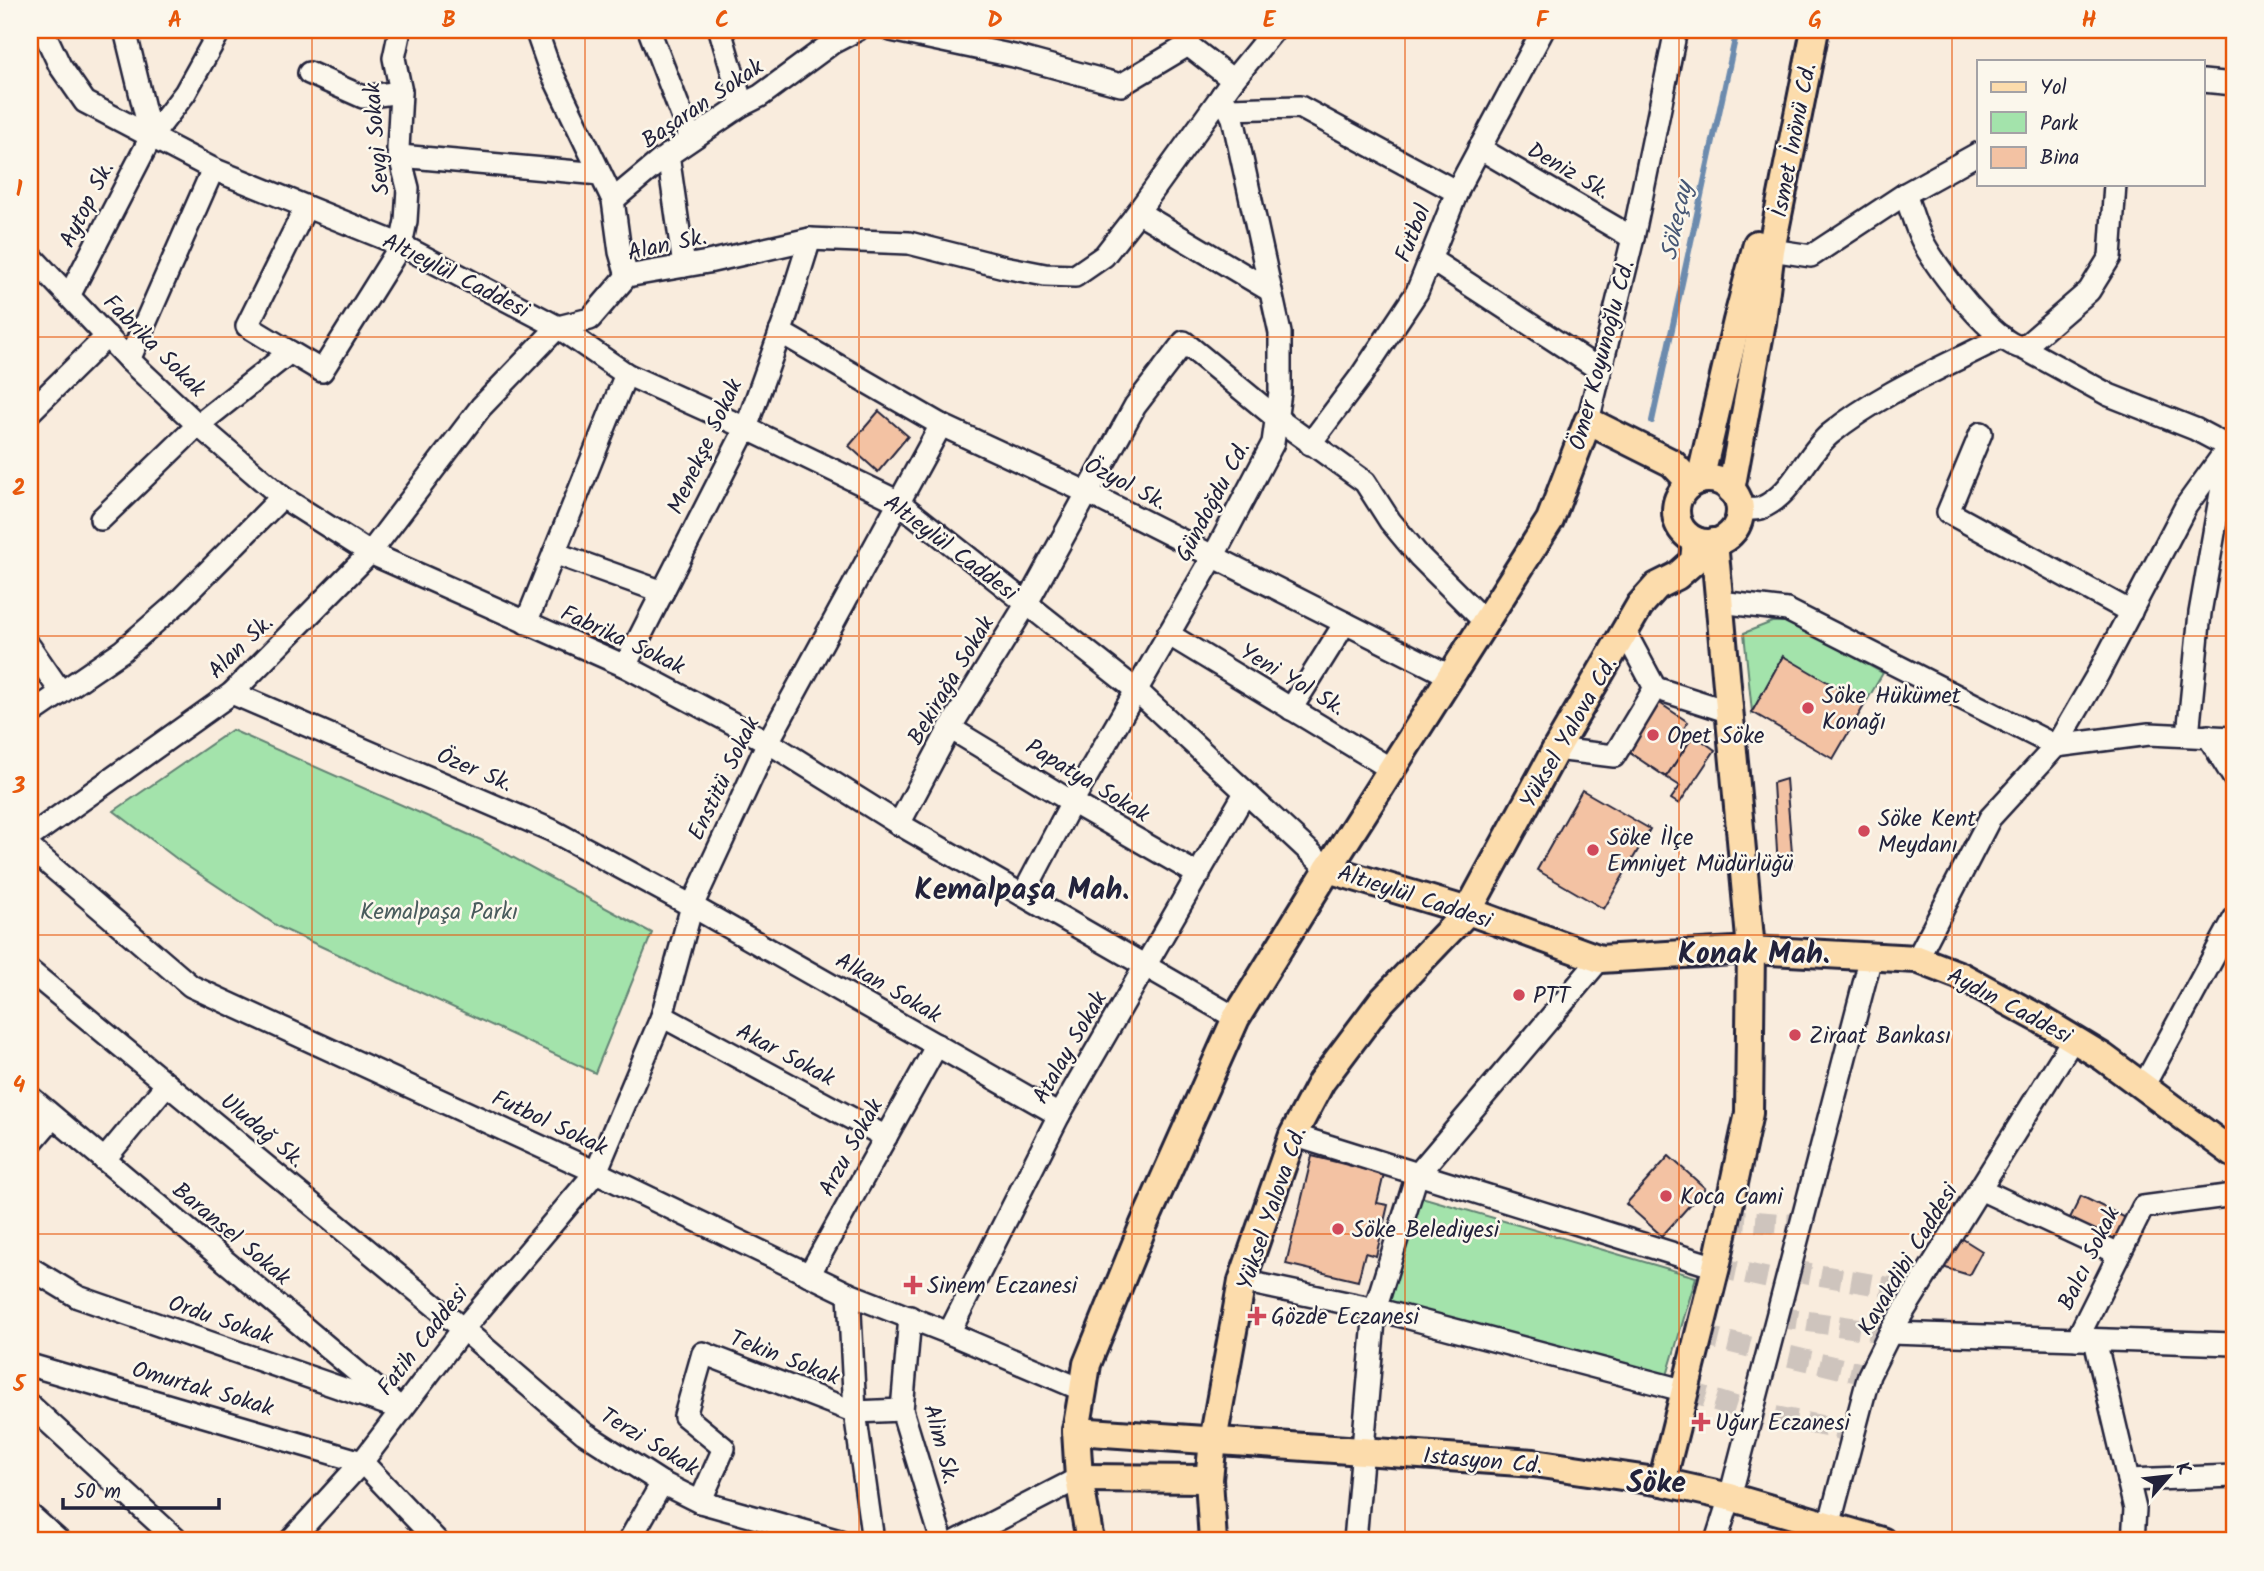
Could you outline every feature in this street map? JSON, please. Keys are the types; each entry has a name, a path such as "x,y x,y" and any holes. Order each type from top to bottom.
{"main road":[{"path":"1735,500 1717,480 1696,482 1684,490 1676,508 1681,528 1705,541 1725,538 1733,531 1738,521 1735,500 1762,322 1763,250 1802,30"},
{"name":"İsmet İnönü Cd.","path":"1763,250 1815,30"},
{"path":"1696,482 1737,321 1763,250"},
{"path":"1588,421 1672,463 1696,482"},
{"name":"Ömer Koyunoğlu Cd.","path":"1090,1541 1079,1478 1076,1431 1087,1364 1144,1224 1236,1018 1550,520 1588,421"},
{"path":"1662,1482 1716,1267 1749,1113 1751,950 1720,603 1705,541"},
{"name":"Yüksel Yalova Cd.","path":"1213,1541 1209,1479 1213,1441 1242,1281 1293,1135 1321,1082 1381,1002 1468,911 1556,749 1640,605 1657,586 1677,576 1694,561 1705,541"},
{"name":"Altıeylül Caddesi","path":"1328,869 1468,911 1600,959 1751,950"},
{"name":"Aydın Caddesi","path":"1751,950 1917,959 1961,976 2073,1039 2144,1085 2234,1154"},
{"name":"Istasyon Cd.","path":"1076,1431 1534,1463 1662,1482 1730,1497 1827,1533 1882,1541"},
{"path":"1079,1478 1209,1479"}],"street":[{"name":"Altıeylül Caddesi","path":"43,30 60,66 85,102 214,169 401,245 558,327 626,374 747,428 897,501 1136,690 1328,869"},
{"path":"125,30 151,136"},
{"name":"Aytop Sk.","path":"69,296 151,136 185,93 220,30"},
{"name":"Sevgi Sokak","path":"400,30 394,58 401,92 398,149 408,188 401,245"},
{"path":"536,30 549,67 613,200 626,276"},
{"path":"649,30 691,139"},
{"path":"720,30 741,104"},
{"name":"Başaran Sokak","path":"613,200 667,155 741,104 760,96 832,43 857,30"},
{"path":"891,30 1014,56 1121,85 1186,37 1228,95 1300,107 1457,192"},
{"path":"1228,95 1274,30"},
{"name":"Futbol","path":"1310,444 1361,376 1417,292 1457,192 1543,30"},
{"name":"Ömer Koyunoğlu Cd.","path":"1588,421 1633,238 1676,30"},
{"path":"309,73 363,97 401,92"},
{"path":"2204,81 2234,84"},
{"name":"Alan Sk.","path":"30,837 232,693 370,553 481,407 558,327 590,319 626,276 810,239 909,243 1004,267 1045,275 1075,276 1104,256 1228,95"},
{"name":"Gündoğdu Cd.","path":"1023,895 1072,802 1213,557 1273,443 1280,392 1280,333 1228,95"},
{"name":"Deniz Sk.","path":"1479,148 1633,238"},
{"path":"1763,250 1811,256 1905,194 1977,154"},
{"path":"667,155 684,266"},
{"path":"400,156 600,174"},
{"path":"129,360 214,169"},
{"path":"2023,348 2089,291 2110,257 2115,186"},
{"path":"1905,194 1924,244 1986,325 2015,347 2023,348 2109,396 2195,429 2232,447"},
{"path":"306,207 247,326 322,371 401,245"},
{"path":"1138,212 1271,291"},
{"name":"Menekşe Sokak","path":"625,666 747,428 810,239"},
{"name":"Fabrika Sokak","path":"30,255 129,360 198,425 282,497 370,553 625,666 768,742 899,824 1236,1018"},
{"path":"1430,259 1600,370"},
{"name":"Özyol Sk.","path":"780,332 940,425 1086,492 1452,677"},
{"path":"30,412 107,337"},
{"path":"1735,500 1758,509 1772,502 1828,436 1883,397 2002,337"},
{"name":"Bekirağa Sokak","path":"899,824 950,728 1027,603 1135,407 1184,342 1275,417"},
{"path":"101,519 198,425 290,352"},
{"path":"526,623 626,374"},
{"path":"1275,417 1365,482 1390,521 1419,556 1484,621"},
{"name":"Enstitü Sokak","path":"596,1172 662,1016 692,906 768,742 940,425"},
{"path":"1981,433 1948,512 2131,612"},
{"path":"1917,959 1990,818 2056,746 2098,674 2186,506 2232,447"},
{"path":"2232,447 2200,613 2198,736 2234,778"},
{"path":"30,713 122,651 176,604 282,497"},
{"path":"554,553 663,592"},
{"path":"1720,603 1787,610 2056,746 2149,734 2234,738"},
{"path":"1292,709 1345,623"},
{"path":"1625,632 1655,688 1730,712"},
{"name":"Yeni Yol Sk.","path":"1168,634 1391,769"},
{"path":"30,647 61,692"},
{"path":"1556,749 1614,756 1655,688"},
{"name":"Özer Sk.","path":"232,693 551,830 692,906"},
{"name":"Papatya Sokak","path":"950,728 1199,875"},
{"name":"Atalay Sokak","path":"949,1333 1059,1115 1245,793"},
{"name":"Futbol Sokak","path":"30,848 191,986 596,1172 849,1294 1083,1390"},
{"name":"Alkan Sokak","path":"692,906 1059,1115"},
{"path":"2144,1085 2234,919"},
{"path":"1716,1541 1730,1497 1871,957"},
{"path":"1355,1541 1375,1310 1417,1175 1600,959"},
{"name":"Uludağ Sk.","path":"30,971 463,1329"},
{"name":"Akar Sokak","path":"662,1016 886,1138"},
{"name":"Kavakdibi Caddesi","path":"1827,1533 1869,1375 1890,1333 2073,1039"},
{"name":"Arzu Sokak","path":"809,1275 937,1045"},
{"path":"104,1160 167,1084"},
{"name":"Baransel Sokak","path":"30,1097 401,1409"},
{"path":"30,1144 53,1117"},
{"path":"1293,1135 1716,1267"},
{"name":"Fatih Caddesi","path":"291,1541 362,1462 463,1329 596,1172"},
{"path":"1980,1189 2119,1254"},
{"name":"Balcı Sokak","path":"2086,1340 2119,1254 2143,1207 2234,1195"},
{"name":"Ordu Sokak","path":"31,1272 78,1297 401,1409"},
{"path":"1242,1281 1375,1310 1686,1391"},
{"path":"849,1294 855,1412 873,1541"},
{"name":"Alim Sk.","path":"910,1317 902,1410 942,1541"},
{"name":"Terzi Sokak","path":"463,1329 584,1433 662,1483 700,1502 840,1541"},
{"path":"1890,1333 2234,1344"},
{"path":"2086,1340 2135,1509 2133,1541"},
{"name":"Tekin Sokak","path":"700,1502 724,1448 685,1416 702,1353 855,1412"},
{"name":"Omurtak Sokak","path":"30,1365 362,1462"},
{"path":"30,1405 178,1541"},
{"path":"855,1412 902,1410"},
{"path":"362,1462 437,1541"},
{"path":"2128,1480 2234,1476"},
{"path":"957,1541 984,1534 1079,1478"},
{"path":"629,1541 662,1483"},
{"path":"30,1516 59,1541"}],"green space":[{"path":"1772,622 1790,622 1883,673 1865,704 1783,657 1752,712 1744,633"},
{"name":"Kemalpaşa Parkı","path":"232,730 481,840 652,933 595,1073 279,927 181,862 114,811"},
{"path":"1418,1196 1696,1277 1666,1379 1390,1301"}],"building":[{"path":"879,411 908,436 878,472 849,446"},
{"name":"Söke Hükümet Konağı","path":"1783,656 1865,704 1833,759 1752,712"},
{"path":"1643,692 1688,722 1681,733 1691,739 1666,777 1612,741"},
{"path":"1694,735 1715,750 1679,804 1671,799 1680,786 1666,777"},
{"path":"1786,779 1793,865 1778,868 1773,783"},
{"name":"Söke İlçe Emniyet Müdürlüğü","path":"1582,790 1650,829 1604,909 1537,870"},
{"name":"Söke Belediyesi","path":"1312,1156 1384,1174 1377,1203 1388,1205 1376,1256 1365,1253 1358,1281 1286,1264"},
{"name":"Koca Cami","path":"1669,1156 1705,1188 1662,1236 1626,1204"},
{"path":"2081,1196 2126,1218 2113,1247 2067,1224"},
{"path":"1958,1236 1982,1251 1969,1275 1939,1266"}],"waterway":[{"name":"Sökeçay","path":"1652,421 1737,30"}],"tunnel":[{"path":"1725,1219 1801,1225"},
{"path":"1716,1267 1786,1282"},
{"path":"1790,1270 1916,1292"},
{"path":"1777,1317 1890,1333"},
{"path":"1699,1335 1869,1375"},
{"path":"1686,1391 1752,1412 1854,1432"}],"place":[{"name":"Söke Hükümet Konağı","path":"1808,708"},
{"name":"Opet Söke","path":"1653,735"},
{"name":"Söke Kent Meydanı","path":"1864,831"},
{"name":"Söke İlçe Emniyet Müdürlüğü","path":"1593,850"},
{"name":"PTT","path":"1519,995"},
{"name":"Ziraat Bankası","path":"1795,1035"},
{"name":"Koca Cami","path":"1666,1196"},
{"name":"Söke Belediyesi","path":"1338,1229"},
{"name":"Sinem Eczanesi","path":"913,1285"},
{"name":"Gözde Eczanesi","path":"1257,1316"},
{"name":"Uğur Eczanesi","path":"1701,1422"}],"district":[{"name":"Kemalpaşa Mah.","path":"1022,889"},
{"name":"Konak Mah.","path":"1754,953"},
{"name":"Söke","path":"1656,1482"}]}
